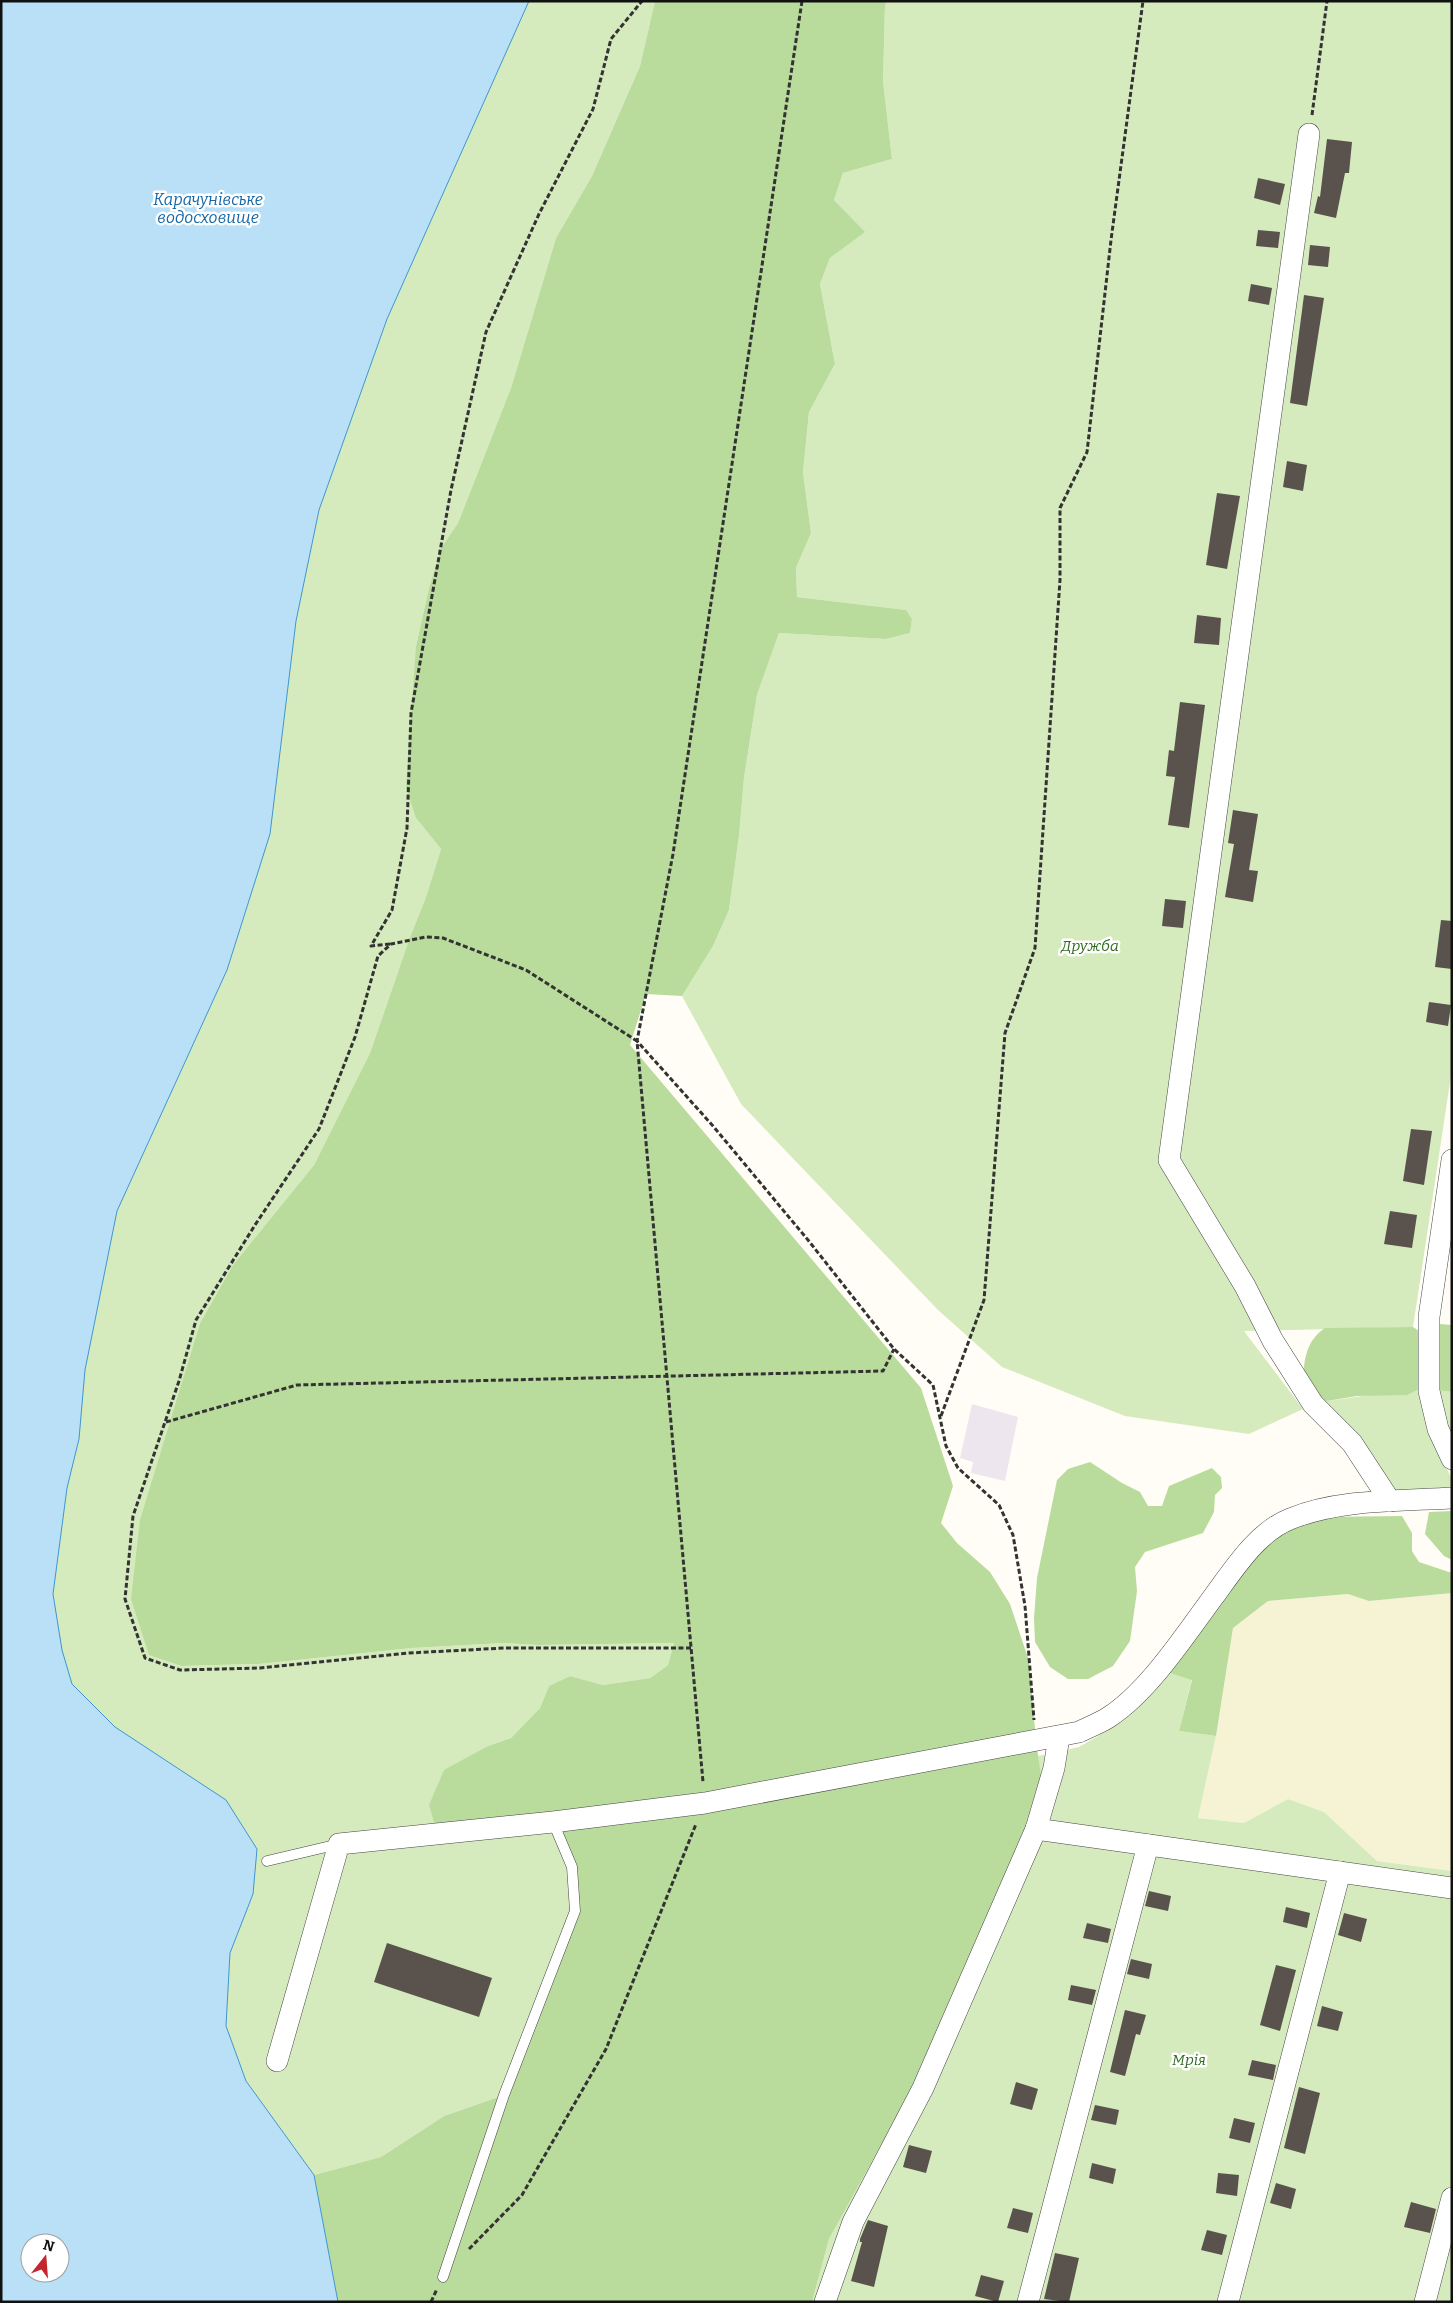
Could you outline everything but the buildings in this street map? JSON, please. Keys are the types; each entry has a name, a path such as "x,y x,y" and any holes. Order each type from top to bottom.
{"street":[{"path":"1309,134 1169,1160 1245,1286 1273,1341 1312,1404 1352,1443 1390,1502"},
{"path":"1452,1160 1429,1316 1429,1391 1438,1429 1452,1459"},
{"path":"277,2062 339,1844 553,1822 705,1803 1079,1732 1110,1716 1138,1692 1170,1655 1242,1558 1266,1534 1288,1519 1322,1508 1452,1498"},
{"path":"825,2302 853,2222 923,2088 1036,1829 1054,1768 1060,1737"},
{"path":"1036,1829 1452,1888"},
{"path":"1028,2302 1148,1846"},
{"path":"1228,2302 1340,1872"},
{"path":"1425,2302 1452,2198"}],"lane":[{"path":"443,2277 504,2095 575,1911 572,1867 553,1822"},
{"path":"267,1861 339,1844"}],"path":[{"path":"642,1 611,39 593,109 539,214 486,332 452,490 411,713 406,828 392,910 371,946 426,937 443,938 526,970 637,1041 808,1240 894,1349 933,1385 946,1446 958,1468 999,1504 1013,1535 1025,1606 1036,1741"},
{"path":"432,2302 443,2277 522,2195 606,2049 705,1803 637,1041 673,854 802,1"},
{"path":"941,1418 984,1300 1005,1033 1035,948 1060,580 1060,508 1087,452 1111,240 1143,1"},
{"path":"1309,134 1327,1"},
{"path":"391,944 378,956 355,1037 320,1129 255,1225 196,1320 179,1381 133,1516 124,1599 145,1658 180,1670 260,1668 409,1653 505,1648 691,1648"},
{"path":"165,1422 297,1385 883,1371 894,1349"}],"shaded area":[{"path":"972,1404 1018,1417 1005,1481 971,1473 973,1462 960,1458"},
{"path":"1452,1593 1452,1871 1377,1861 1324,1812 1288,1799 1244,1823 1198,1818 1216,1736 1233,1628 1268,1601 1348,1594 1369,1601"}],"green space":[{"path":"422,1 655,1 640,66 592,176 556,238 511,388 458,523 441,548 429,588 416,646 416,818 441,849 426,897 370,1053 314,1165 233,1265 200,1323 182,1383 182,1666 259,1664 412,1648 504,1643 538,1645 674,1643 668,1665 650,1678 603,1685 570,1676 549,1686 540,1708 511,1738 488,1746 553,1822 572,1867 575,1911 504,2095 444,2116 381,2157 314,2175 246,2081 181,2102 1,1436 75,1453 79,1439 55,1431"},
{"path":"655,1 887,1 885,6 883,81 892,159 843,173 834,200 865,232 830,258 820,284 835,364 809,412 803,472 811,533 796,568 797,597 906,610 912,619 910,633 886,639 779,633 757,695 744,778 739,836 729,910 713,946 682,996 646,994 630,1045 921,1388 953,1486 941,1523 957,1543 990,1572 1010,1604 1029,1661 1036,1741 1043,1788 916,2082 829,2239 812,2302 338,2302 314,2175 381,2157 444,2116 504,2095 575,1911 572,1867 553,1822 436,1829 429,1805 444,1770 488,1746 511,1738 540,1708 549,1686 570,1676 603,1685 650,1678 668,1665 674,1643 538,1645 504,1643 412,1648 259,1664 182,1666 149,1655 131,1599 140,1520 200,1323 233,1265 314,1165 370,1053 426,897 441,849 416,818 406,787 416,646 429,588 441,548 458,523 511,388 556,238 592,176 640,66"},
{"name":"Дружба","path":"887,1 1452,1 1452,1069 1413,1327 1244,1331 1303,1409 1249,1434 1125,1416 1002,1367 938,1310 741,1104 682,996 713,946 729,910 739,836 744,778 757,695 779,633 886,639 910,633 912,619 905,610 797,597 796,568 811,533 803,472 809,412 835,364 820,284 830,258 864,232 834,200 843,173 892,159 883,81 885,6"},
{"path":"1440,1324 1452,1325 1452,1392 1436,1390 1435,1330"},
{"path":"1413,1327 1422,1333 1421,1388 1407,1395 1357,1396 1327,1401 1318,1399 1303,1381 1307,1351 1314,1339 1325,1328"},
{"path":"1421,1388 1430,1430 1452,1480 1452,1491 1392,1491 1318,1399 1327,1401"},
{"path":"1436,1390 1452,1392 1452,1444"},
{"path":"1090,1462 1122,1483 1140,1492 1148,1506 1162,1506 1169,1486 1212,1468 1221,1477 1222,1488 1215,1495 1214,1512 1203,1533 1145,1552 1135,1567 1137,1591 1130,1641 1113,1666 1088,1679 1068,1679 1050,1667 1035,1642 1034,1618 1037,1578 1057,1480 1068,1469"},
{"path":"1452,1511 1452,1560 1444,1556 1425,1534 1429,1512"},
{"path":"1402,1516 1412,1533 1412,1551 1419,1562 1452,1573 1452,1593 1369,1601 1348,1594 1268,1601 1233,1628 1216,1736 1179,1731 1192,1680 1167,1672 1268,1541 1292,1525 1323,1517"},
{"name":"Мрія","path":"1167,1672 1192,1679 1179,1731 1216,1736 1198,1818 1244,1823 1288,1799 1324,1812 1377,1861 1452,1871 1452,2302 812,2302 829,2239 916,2082 1043,1788 1038,1756 1079,1747 1115,1726"}],"water":[{"name":"Карачунівське водосховище","path":"1,1 529,1 387,319 319,510 296,621 270,834 227,970 117,1211 85,1370 79,1439 67,1488 53,1594 62,1650 72,1684 115,1727 226,1800 257,1849 253,1894 230,1953 226,2026 246,2081 314,2175 338,2302 1,2302"}]}
